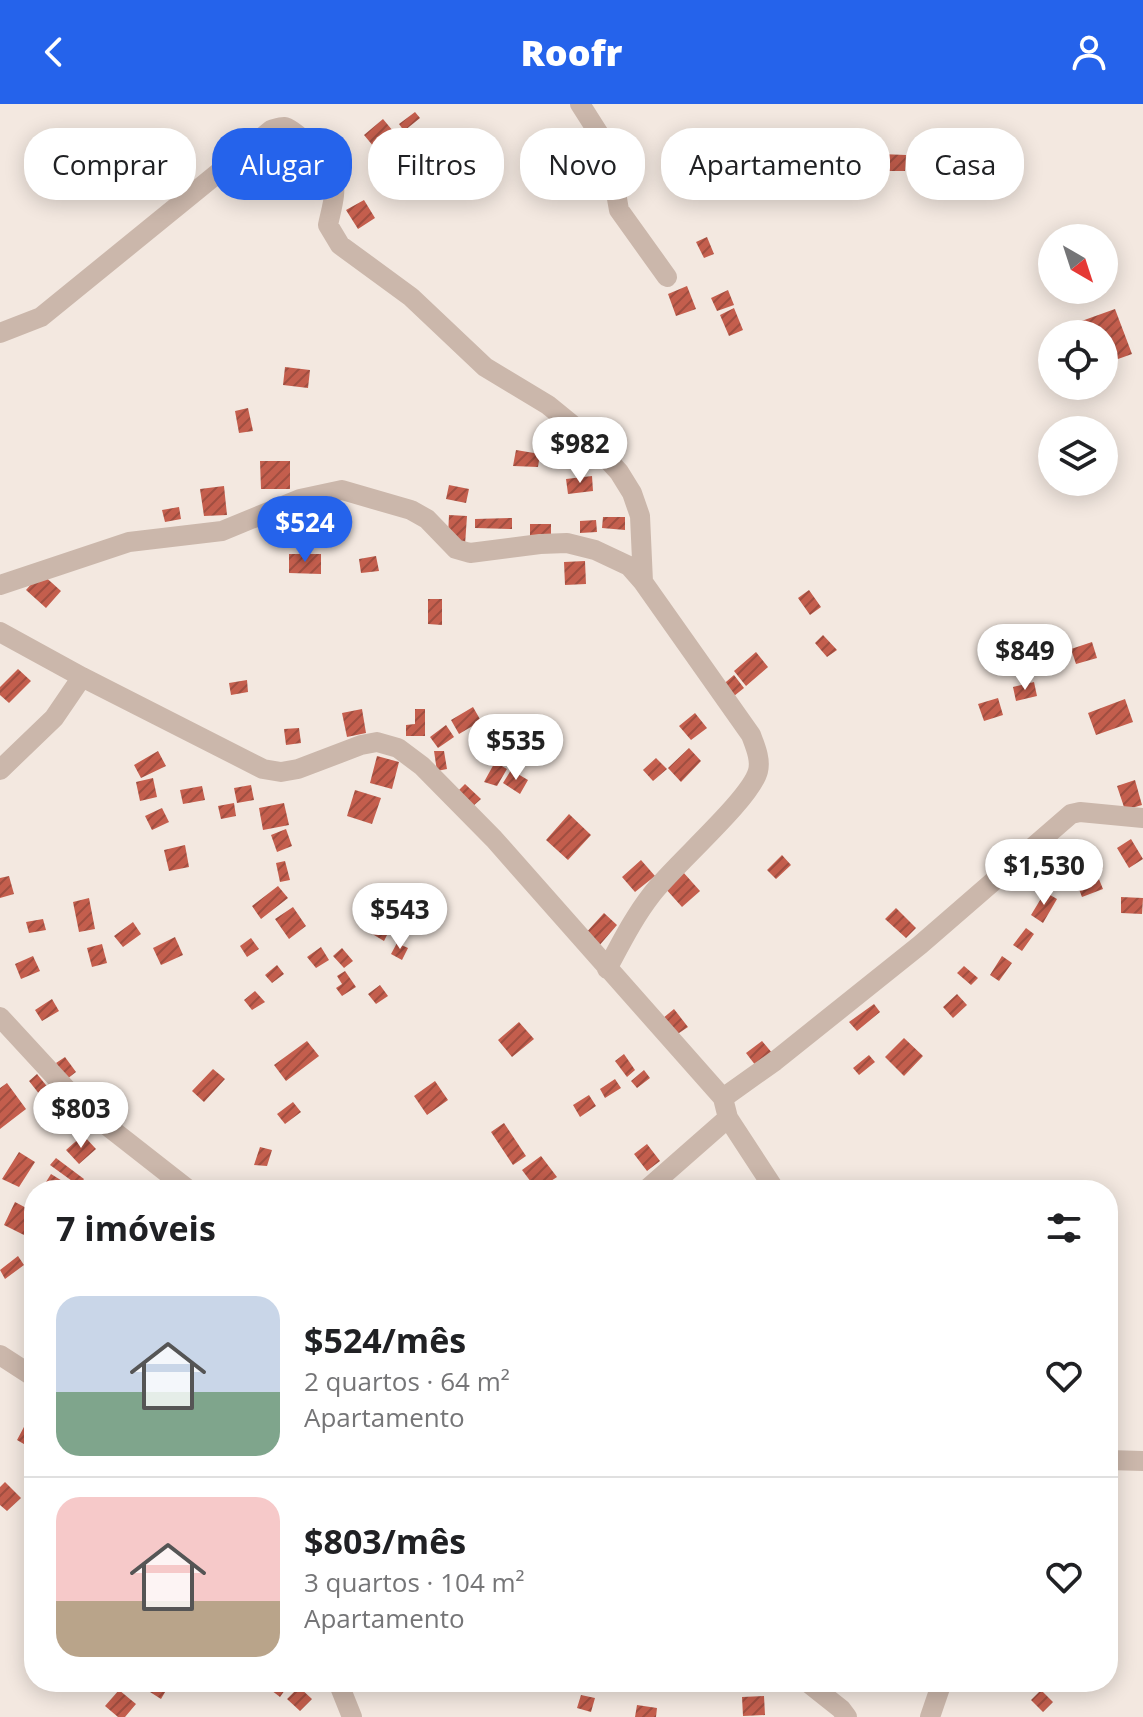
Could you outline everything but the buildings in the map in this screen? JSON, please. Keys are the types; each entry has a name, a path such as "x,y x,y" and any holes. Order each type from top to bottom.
{"street":[{"path":"580,104 608,148 619,210 667,277"},
{"path":"0,333 41,317 271,130 284,127 294,132 333,176 334,194 328,225 340,245 411,297 485,367 548,405 576,428 619,472 632,493 640,516 643,582"},
{"path":"0,585 129,542 222,531 300,499 342,490 411,510 427,519 456,549 470,553 567,543 595,550 629,566 751,735 759,763 758,774 739,801 651,895 607,969"},
{"path":"0,632 263,769 281,772 298,769 377,742 398,748 422,766 494,839 607,969 726,1108 769,1180"},
{"path":"0,770 54,718 82,677"},
{"path":"656,1180 775,1061 920,945 1071,814 1080,812 1143,818"},
{"path":"0,1017 83,1107 176,1180"},
{"path":"0,1355 24,1371"},
{"path":"1118,1460 1143,1461"},
{"path":"342,1692 352,1717"},
{"path":"817,1692 840,1714"},
{"path":"930,1717 939,1692"}]}
